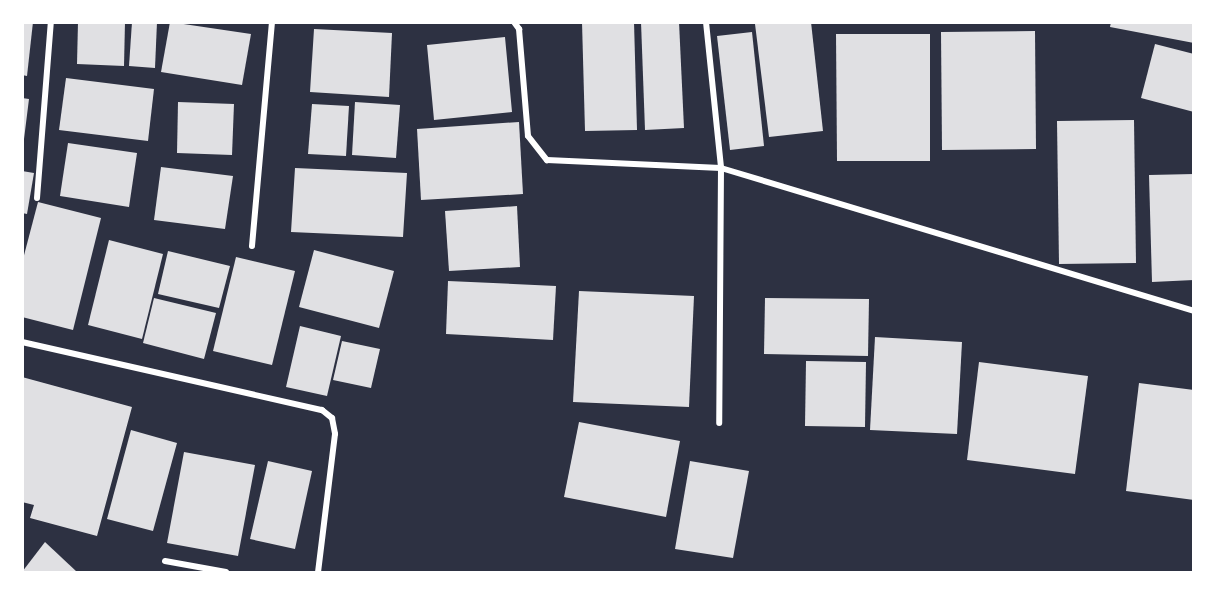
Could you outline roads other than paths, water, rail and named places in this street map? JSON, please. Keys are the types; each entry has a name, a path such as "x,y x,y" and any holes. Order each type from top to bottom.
{"street":[{"path":"37,198 51,22"},
{"path":"252,246 272,22"},
{"path":"514,22 519,29 528,136 538,154 559,164 721,168 1194,310"},
{"path":"706,22 721,168 719,423"},
{"path":"22,342 322,410 332,418 335,434 318,573"},
{"path":"165,561 226,573"}]}
